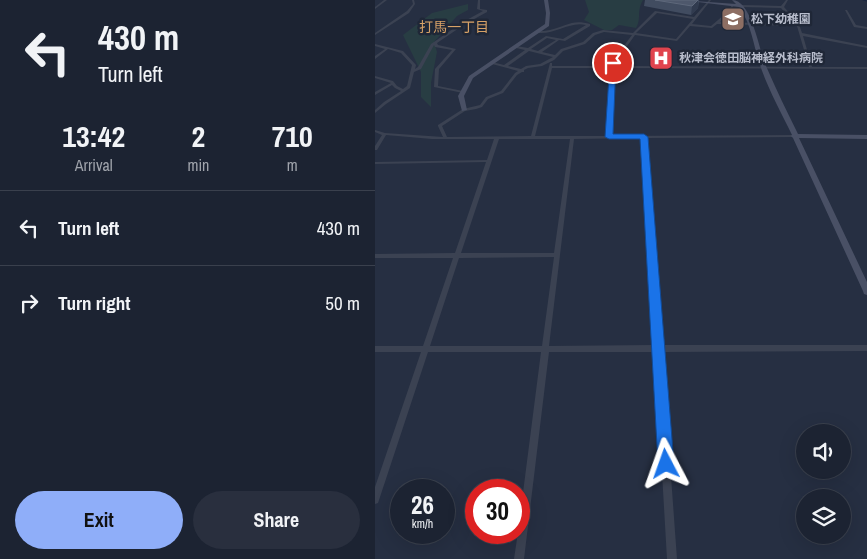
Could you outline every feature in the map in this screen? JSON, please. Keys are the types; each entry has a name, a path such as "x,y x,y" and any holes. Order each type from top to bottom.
{"street":[{"path":"375,8 386,0"},
{"path":"375,34 408,12 414,4 413,0"},
{"path":"414,71 420,68 432,45 464,23 486,11 478,9 479,0"},
{"path":"465,110 462,92 471,77 547,25 549,20 546,0"},
{"path":"683,0 733,2 741,6 782,7 798,25 811,68"},
{"path":"782,7 787,0"},
{"path":"445,137 440,126 465,110 481,106 487,98 502,92 516,74 527,67 541,65 564,49 584,43 599,32 613,31 677,40 709,1"},
{"path":"689,26 712,27 733,2"},
{"path":"741,6 753,30 763,68 867,291"},
{"path":"846,11 855,26 867,28"},
{"path":"609,137 614,59 634,34 656,12 694,18"},
{"path":"505,66 546,37 564,40 589,25 584,23 568,23 549,34 539,32"},
{"path":"717,23 798,25"},
{"path":"800,34 867,47"},
{"path":"539,52 559,39"},
{"path":"436,43 436,46 440,48 454,49 437,69 436,87 462,92"},
{"path":"375,45 402,52 412,62 414,71 411,85 375,112"},
{"path":"517,47 554,57"},
{"path":"375,58 387,49"},
{"path":"533,137 554,57"},
{"path":"493,63 523,71"},
{"path":"550,67 867,68"},
{"path":"375,77 393,83 403,91"},
{"path":"375,94 393,83"},
{"path":"375,131 385,134 445,137 867,136"},
{"path":"375,149 385,134"},
{"path":"375,500 497,137"},
{"path":"519,559 572,137"},
{"path":"644,137 673,559"},
{"path":"375,164 489,162"},
{"path":"375,256 557,255"},
{"path":"375,349 867,348"}],"green space":[{"path":"585,0 643,0 636,28 619,25 612,30 604,30 584,20 589,12"},
{"path":"468,4 468,10 457,16 434,42 437,52 431,83 431,107 421,97 421,72 403,35 432,13"}],"building":[{"path":"655,0 698,0 692,6"}],"waterway":[{"path":"863,0 867,1"}],"place":[{"name":"松下幼稚園","path":"733,19"},
{"name":"秋津会徳田脳神経外科病院","path":"661,58"}],"district":[{"name":"打馬一丁目","path":"454,27"}],"route":[{"path":"613,63 609,137 644,137 666,464"}]}
